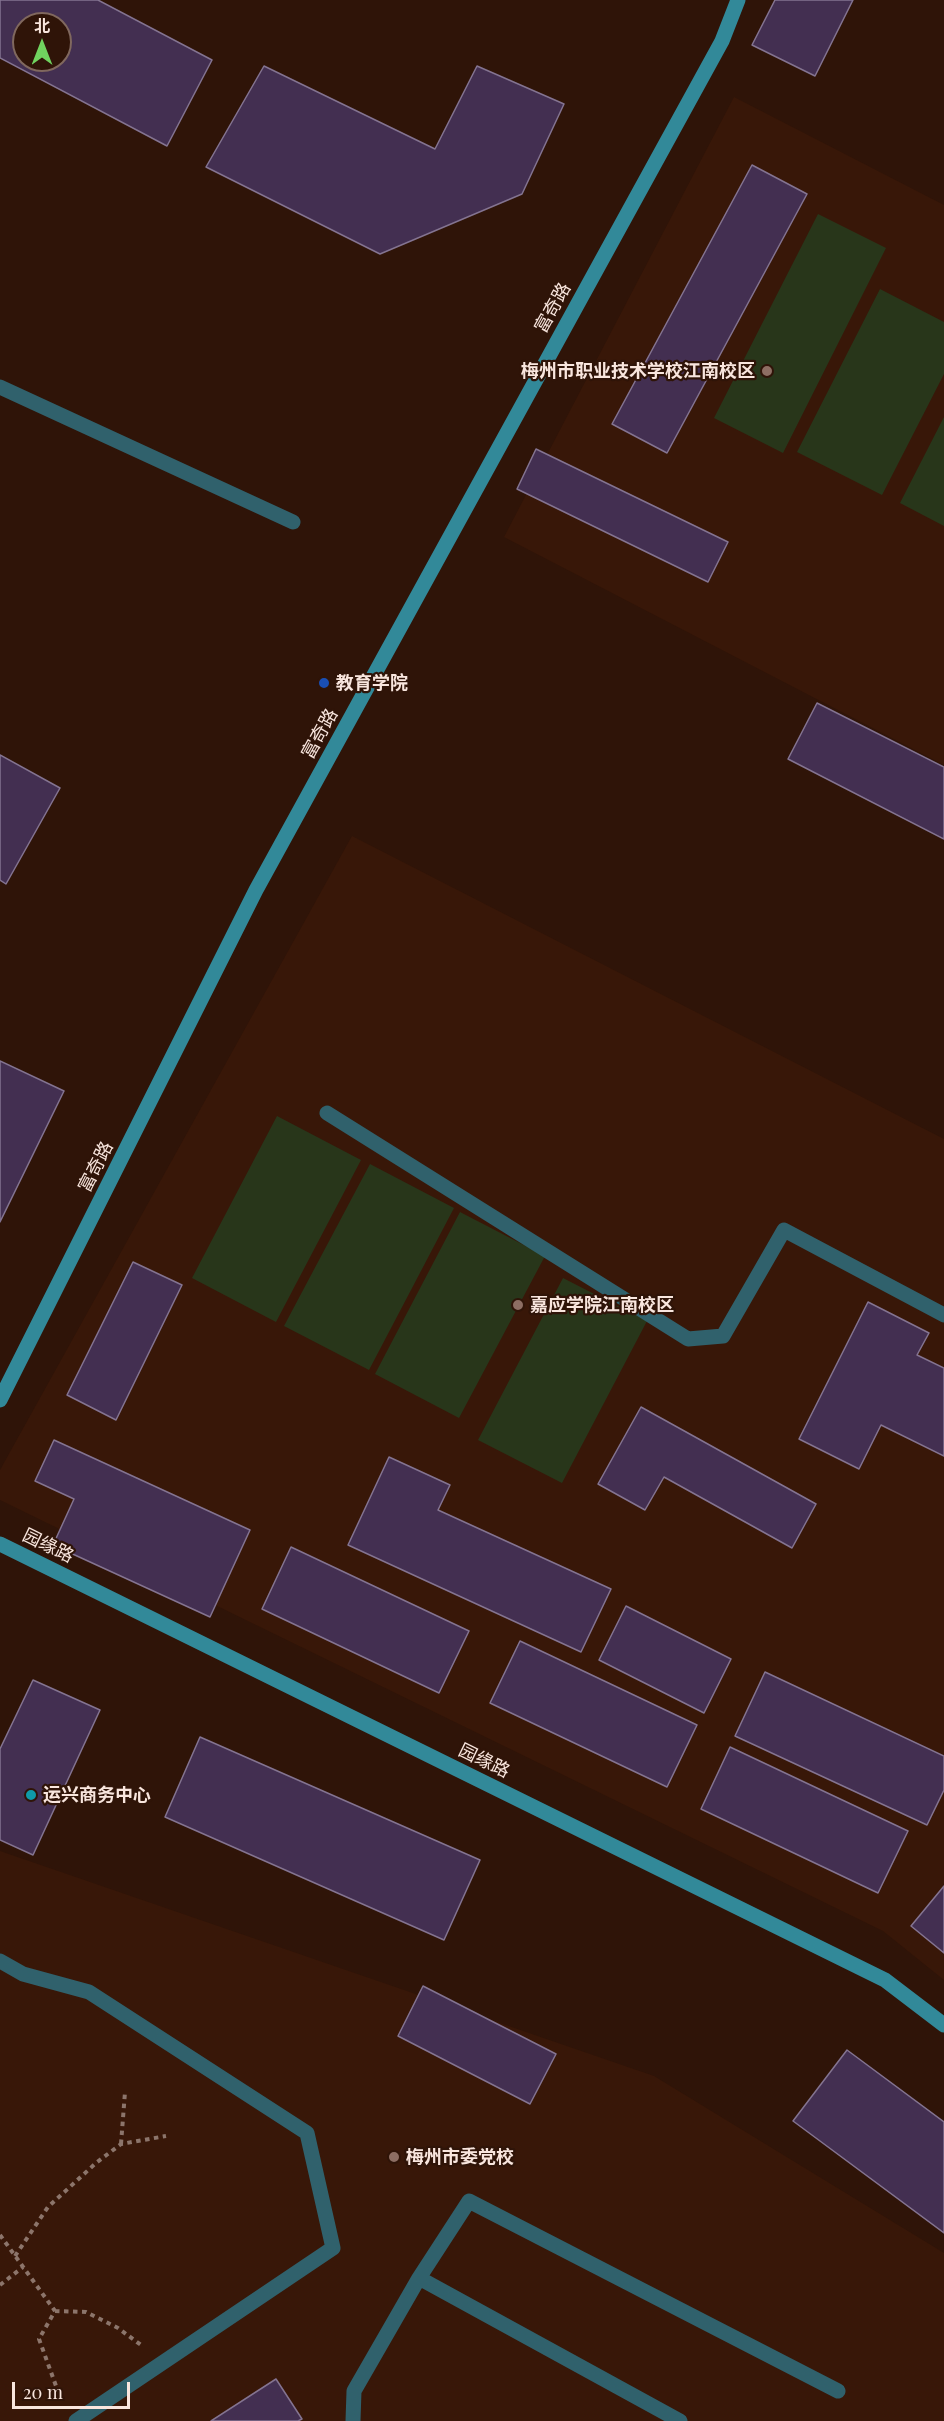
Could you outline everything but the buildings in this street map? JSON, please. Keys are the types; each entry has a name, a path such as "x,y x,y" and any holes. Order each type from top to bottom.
{"street":[{"name":"富奇路","path":"0,1400 256,890 722,41 738,0"},
{"path":"0,387 293,522"},
{"path":"327,1113 688,1339 723,1336 784,1230 944,1316"},
{"name":"园缘路","path":"0,1544 885,1980 944,2025"},
{"path":"0,1961 23,1974 89,1992 306,2133 333,2248 76,2421"},
{"path":"353,2421 354,2391 419,2278 469,2201 838,2391"},
{"path":"419,2278 680,2421"}],"path":[{"path":"121,2144 125,2092"},
{"path":"15,2256 48,2207 96,2163 121,2144 166,2136"},
{"path":"0,2235 56,2311"},
{"path":"0,2285 24,2267"},
{"path":"56,2311 86,2312 118,2328 148,2350"},
{"path":"56,2311 39,2339 62,2400"}],"shaded area":[{"name":"梅州市职业技术学校江南校区","path":"734,97 944,205 944,765 504,537"},
{"name":"嘉应学院江南校区","path":"352,836 944,1139 944,1980 883,1931 0,1500 0,1470"},
{"name":"梅州市委党校","path":"0,1851 654,2076 944,2253 944,2421 0,2421"}],"green space":[{"path":"818,214 886,248 783,453 714,418"},
{"path":"880,289 944,322 944,374 882,495 797,452"},
{"path":"944,417 944,526 900,503"},
{"path":"277,1116 361,1160 276,1322 192,1278"},
{"path":"370,1164 454,1208 369,1370 284,1326"},
{"path":"460,1212 545,1256 459,1418 375,1374"},
{"path":"563,1278 647,1321 562,1483 478,1440"}],"place":[{"name":"梅州市职业技术学校江南校区","path":"767,371"},
{"name":"教育学院","path":"324,683"},
{"name":"嘉应学院江南校区","path":"518,1305"},
{"name":"运兴商务中心","path":"31,1795"},
{"name":"梅州市委党校","path":"394,2157"}]}
